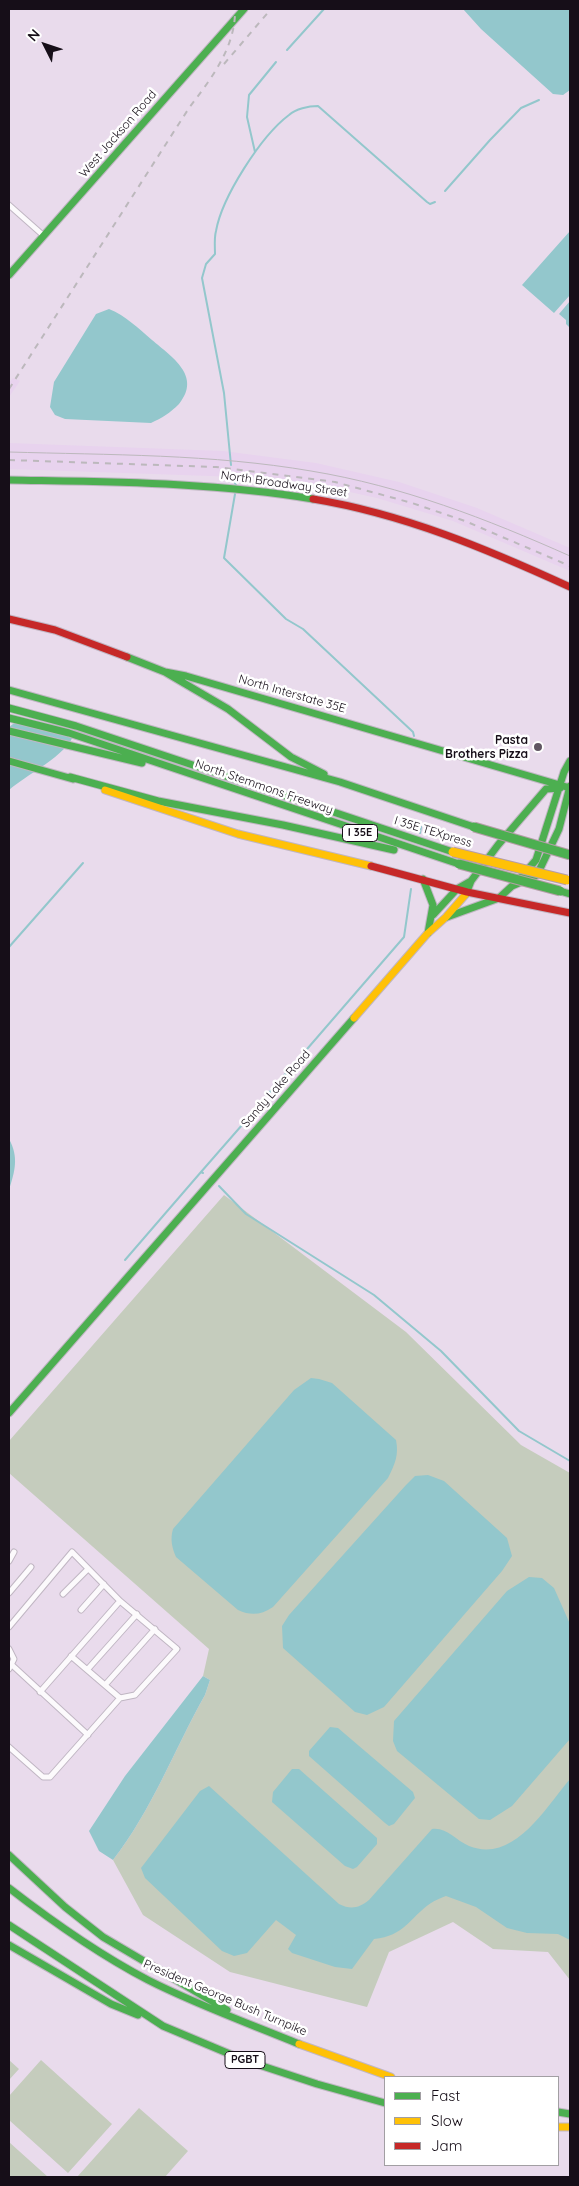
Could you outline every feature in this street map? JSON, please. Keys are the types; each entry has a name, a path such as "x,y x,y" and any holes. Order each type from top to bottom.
{"main road":[{"name":"West Jackson Road","path":"9,275 244,9"},
{"name":"North Broadway Street","path":"9,480 173,484 260,491 336,502 381,513 436,530 570,587"},
{"name":"North Interstate 35E","path":"9,619 55,630 165,672 186,676 566,787"},
{"path":"165,672 228,709 291,757 340,782"},
{"name":"North Stemmons Freeway","path":"9,690 340,782 474,827 570,855"},
{"name":"I 35E TEXpress","path":"9,708 76,726 453,852 568,880"},
{"name":"North Stemmons Freeway","path":"9,718 69,733 445,861 570,894"},
{"path":"9,731 183,772"},
{"path":"9,761 186,807 283,825 383,847 418,858 445,861"},
{"path":"446,917 499,898 536,860 566,787 570,761"},
{"path":"70,777 159,809 238,834 423,879 467,892 570,912"},
{"name":"Sandy Lake Road","path":"9,1413 427,934 446,917 467,892 471,881 498,845 546,789 566,787"},
{"path":"423,879 433,898 432,915 427,934"},
{"path":"432,915 457,889 471,881"},
{"path":"9,1855 65,1907 103,1937 258,2027"},
{"name":"President George Bush Turnpike","path":"9,1888 56,1924 131,1971 196,2002 344,2062 389,2076"},
{"name":"PGBT","path":"9,1925 163,2026 244,2060 334,2089 384,2102"},
{"path":"9,1945 111,2004 163,2026"}],"street":[{"path":"9,205 44,236"},
{"path":"9,1561 14,1552"},
{"path":"9,1627 72,1552 120,1600 177,1649 135,1695 120,1698 47,1778 43,1778 9,1747"},
{"path":"9,1593 31,1567"},
{"path":"63,1594 88,1569"},
{"path":"81,1610 104,1584"},
{"path":"40,1692 120,1600"},
{"path":"88,1670 137,1614"},
{"path":"105,1685 155,1629"},
{"path":"9,1649 14,1659 10,1666 88,1735"},
{"path":"71,1656 120,1698"}],"shaded area":[{"path":"463,9 570,9 570,90 563,95 553,94 481,29"},
{"path":"570,231 570,295 554,313 522,285"},
{"path":"570,301 570,328 566,324 566,320 559,314"},
{"path":"109,309 132,323 168,353 182,368 186,376 185,394 179,404 166,415 151,423 65,419 55,415 50,407 54,382 96,314"},
{"path":"13,378 20,381 9,397 9,383"},
{"path":"9,443 223,451 316,463 399,482 477,508 570,548 570,571 453,521 377,498 314,484 268,478 9,469"},
{"path":"21,718 67,728 73,735 70,742 55,757 9,790 9,727"},
{"path":"9,1139 14,1152 15,1164 9,1190"},
{"path":"224,1195 406,1332 521,1445 570,1473 570,1980 548,1952 493,1949 453,1922 389,1952 367,2007 230,1972 143,1915 113,1860 127,1841 151,1800 205,1695 210,1680 203,1676 209,1649 9,1473 9,1441"},
{"path":"311,1378 332,1383 396,1440 396,1459 388,1478 273,1607 256,1614 243,1612 238,1610 176,1557 172,1543 173,1529 294,1390"},
{"path":"428,1475 444,1481 507,1538 512,1556 502,1571 384,1707 367,1715 355,1712 283,1648 282,1626 289,1615 406,1485 415,1476"},
{"path":"529,1577 542,1578 554,1588 570,1624 570,1739 512,1806 490,1820 479,1819 397,1751 393,1741 394,1721 507,1591"},
{"path":"203,1676 210,1680 205,1695 151,1800 127,1841 113,1860 99,1851 89,1831 125,1776"},
{"path":"330,1727 338,1728 413,1792 415,1798 394,1824 389,1826 385,1823 309,1756 309,1751"},
{"path":"292,1769 299,1769 377,1838 377,1844 357,1867 353,1869 345,1866 272,1802 273,1792"},
{"path":"570,1779 570,1940 558,1934 527,1933 507,1928 476,1907 446,1896 431,1903 400,1930 374,1939 352,1969 335,1967 292,1953 288,1949 296,1935 276,1920 247,1953 234,1956 222,1951 145,1878 141,1868 200,1791 209,1786 339,1904 355,1907 369,1900 432,1829 447,1832 469,1846 485,1849 500,1847 514,1840 527,1830"},
{"path":"9,2060 19,2069 9,2080"},
{"path":"41,2060 112,2124 68,2173 9,2120 9,2096"},
{"path":"139,2108 188,2151 165,2177 77,2177"},
{"path":"9,2142 48,2177 9,2177"}],"waterway":[{"path":"287,50 324,9"},
{"path":"255,152 247,117 249,95 276,62"},
{"path":"445,191 521,108 539,100"},
{"path":"231,465 224,393 202,278 206,264 215,254 215,234 226,201 255,152 278,125 292,113 302,108 318,106 427,202 430,204 435,202"},
{"path":"233,479 236,485"},
{"path":"235,494 224,558 286,619 303,629 413,732 414,736"},
{"path":"420,833 421,827"},
{"path":"9,947 83,863"},
{"path":"269,1093 404,937 411,889"},
{"path":"201,1172 263,1101"},
{"path":"125,1260 201,1172 203,1173"},
{"path":"219,1186 246,1214 374,1295 441,1351 519,1431 570,1461"}],"tram line":[{"path":"9,452 199,458 274,465 345,477 444,505 570,556"}],"railway":[{"path":"9,389 189,108 221,62 231,36 235,9"},
{"path":"224,64 271,9"},
{"path":"9,460 216,467 335,482 412,503 465,521 570,566"}],"traffic: fast":[{"path":"9,275 244,9"},
{"path":"9,480 123,482 199,486 275,493 313,499"},
{"path":"127,657 165,672 186,676 570,788"},
{"path":"165,672 228,709 291,757 324,774"},
{"path":"9,690 340,782 474,827"},
{"path":"9,708 76,726 453,852"},
{"path":"9,718 69,733 459,864"},
{"path":"9,731 142,763"},
{"path":"9,761 73,779"},
{"path":"517,882 536,860 564,772 570,761"},
{"path":"70,777 158,801 283,825 394,850"},
{"path":"447,917 499,898 512,886 537,875 559,829 570,786"},
{"path":"466,894 471,881 498,845 546,789 560,788"},
{"path":"474,827 570,855"},
{"path":"459,864 560,891"},
{"path":"423,879 433,905 428,933"},
{"path":"433,915 457,889 471,881"},
{"path":"560,891 570,894"},
{"path":"9,1413 354,1018"},
{"path":"9,1855 65,1907 103,1937 227,2010"},
{"path":"9,1888 76,1937 148,1980 204,2006 299,2044"},
{"path":"9,1925 163,2026 244,2060 317,2084 384,2103"},
{"path":"9,1945 111,2004 138,2015"},
{"path":"559,2112 570,2114"}],"traffic: slow":[{"path":"105,790 238,834 371,866"},
{"path":"453,852 567,880"},
{"path":"354,1018 427,934 446,917 466,894"},
{"path":"299,2044 388,2076"},
{"path":"559,2127 570,2127"}],"traffic: jam":[{"path":"313,499 412,523 476,546 570,587"},
{"path":"9,619 55,630 127,657"},
{"path":"371,866 467,892 570,913"}],"place":[{"name":"Pasta Brothers Pizza","path":"538,747"}]}
